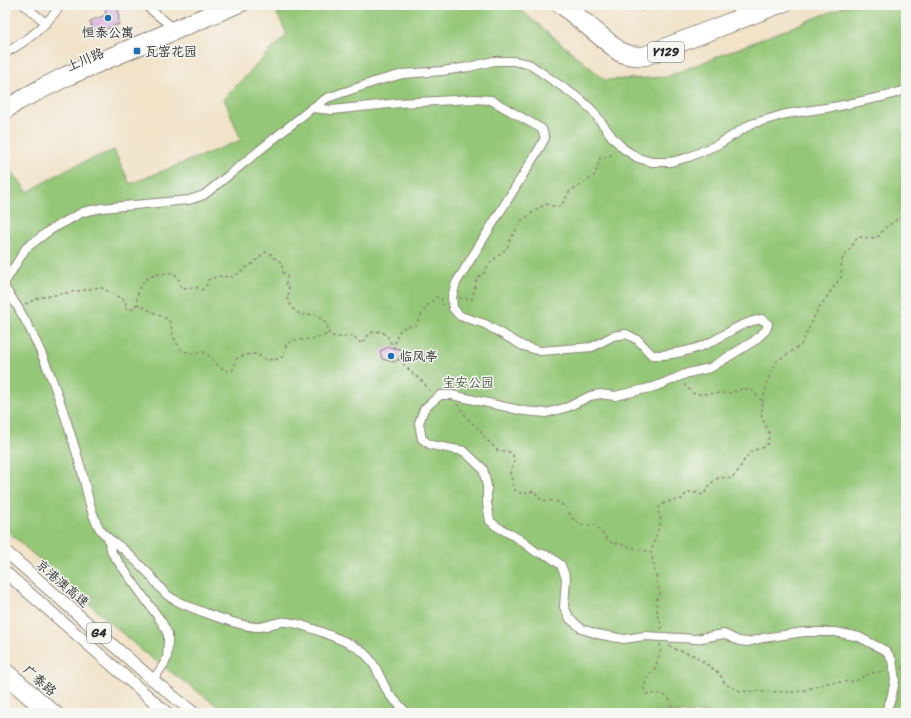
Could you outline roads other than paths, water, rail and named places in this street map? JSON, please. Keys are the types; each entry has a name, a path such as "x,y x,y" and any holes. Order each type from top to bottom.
{"highway":[{"name":"京港澳高速","path":"5,551 153,680 194,713"},
{"name":"G4","path":"5,572 167,713"},
{"path":"141,690 161,713"}],"main road":[{"name":"上川路","path":"5,115 19,105 43,92 176,30 223,5"},
{"name":"上川路","path":"5,105 65,72 245,5"},
{"name":"Y129","path":"556,5 618,56 626,60 636,61 646,60 788,5"},
{"name":"Y129","path":"572,6 622,48 628,51 643,52 763,5"},
{"name":"广泰路","path":"5,667 58,713"},
{"name":"广泰路","path":"5,679 44,713"}],"street":[{"path":"24,5 46,23"},
{"path":"5,53 24,43 46,23 61,5"},
{"path":"145,5 176,30"},
{"path":"639,5 644,5"},
{"path":"5,282 26,248 67,220 83,212 102,208 189,200 204,195 312,108 327,98 403,74 469,67 494,61 513,60 529,64 580,99 592,110 624,149 638,158 652,162 671,162 689,157 719,144 751,124 786,114 840,106 906,90"},
{"path":"312,108 332,110 399,103 473,99 491,100 542,129 545,138 456,283 452,297 453,308 460,316 485,324 522,346 540,351 592,346 613,336 626,334 638,340 652,355 663,356 708,343 750,320 762,319 768,324 766,330 754,341 710,368 688,373 654,387 615,396 600,394 590,396 568,407 546,413 524,411 452,395 440,395 424,409 419,423 422,439 431,445 464,451 483,469 487,486 487,504 490,521 519,539 536,552 549,556 561,565 566,578 564,607 570,619 582,629 597,634 624,639 645,636 696,639 724,634 739,641 748,642 763,638 804,632 836,632 859,637 886,651 892,660 895,680 891,699 885,713"},
{"path":"5,288 30,329 52,383 79,462 94,518 100,529 108,538 147,572 166,595 192,608 242,625 257,628 281,622 290,622 332,636 364,652 375,664 389,694 406,713"},
{"path":"108,538 112,553 161,621 168,634 167,658 161,670 153,680"}],"place":[{"name":"恒泰公寓","path":"108,18"},
{"name":"瓦窑花园","path":"137,51"},
{"name":"临风亭","path":"391,356"}],"park label":[{"name":"宝安公园","path":"468,382"}]}
